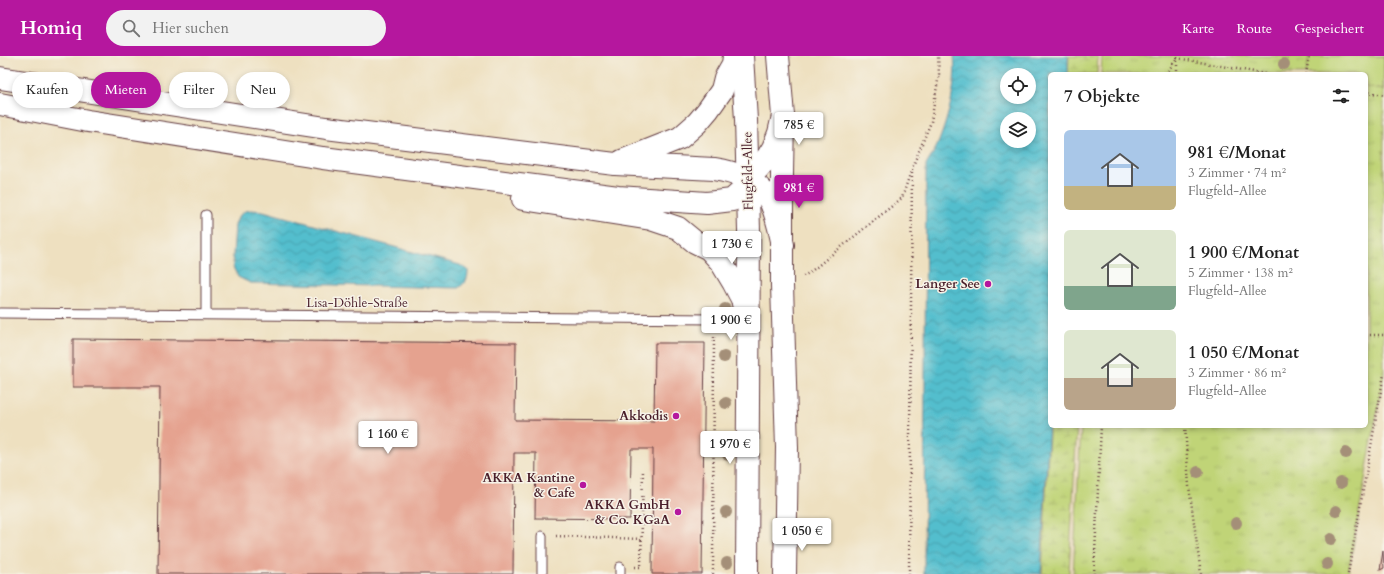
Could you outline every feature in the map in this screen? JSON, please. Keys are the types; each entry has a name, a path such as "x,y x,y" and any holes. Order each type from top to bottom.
{"main road":[{"path":"615,164 680,138 697,123 722,90 725,78 733,64 734,56"},
{"name":"Flugfeld-Allee","path":"742,56 746,120 749,231 747,574"},
{"path":"778,56 783,116 782,285 786,448 785,574"},
{"path":"0,78 326,128 615,164 720,170 741,176 760,188 771,202 783,246"},
{"path":"0,104 88,121 324,158 618,197 693,202 718,202 732,200 743,190 748,180 765,161 773,148 780,133 783,116"},
{"path":"324,158 502,196 651,219 678,228 695,242 709,249 721,262 742,299 748,325"}],"lane":[{"path":"206,215 206,315"},
{"name":"Lisa-Döhle-Straße","path":"0,313 714,319"},
{"path":"542,536 542,574"}],"path":[{"path":"782,285 809,273 902,198 912,168 931,122 939,74 938,56"},
{"path":"1306,72 1309,56"},
{"path":"1167,72 1177,57"},
{"path":"1177,57 1177,72"},
{"path":"1177,57 1255,72"},
{"path":"1368,92 1384,95"},
{"path":"909,574 912,168"},
{"path":"713,574 714,319"},
{"path":"1368,335 1384,335"},
{"path":"1348,574 1384,374"},
{"path":"1094,574 1101,428"},
{"path":"1184,428 1189,486 1201,574"},
{"path":"620,570 641,567 643,470"},
{"path":"542,536 642,539"}],"green space":[{"path":"1069,56 1098,56 1097,72 1068,72"},
{"path":"1102,56 1384,56 1384,374 1348,574 1073,574 1081,428 1368,428 1368,72 1101,72"},
{"path":"1309,56 1384,56 1383,90 1368,87 1368,72 1306,72"},
{"path":"1049,428 1077,428 1069,574 1042,574"}],"water":[{"name":"Langer See","path":"954,56 1068,56 1068,72 1048,72 1049,428 1041,574 924,574 926,165 938,144 946,121 953,88 955,67"},
{"path":"245,211 263,211 460,265 468,270 468,276 465,282 458,288 250,283 238,277 233,267 233,256 235,224 239,216"}],"building":[{"path":"73,339 516,343 515,420 654,421 655,343 705,343 702,574 652,574 653,449 631,449 630,519 535,518 536,453 514,453 513,574 158,574 160,387 73,387"},
{"path":"1383,551 1384,568 1380,570"}],"place":[{"name":"Langer See","path":"988,284"},
{"name":"Akkodis","path":"676,416"},
{"name":"AKKA Kantine & Cafe","path":"583,485"},
{"name":"AKKA GmbH & Co. KGaA","path":"678,512"}]}
